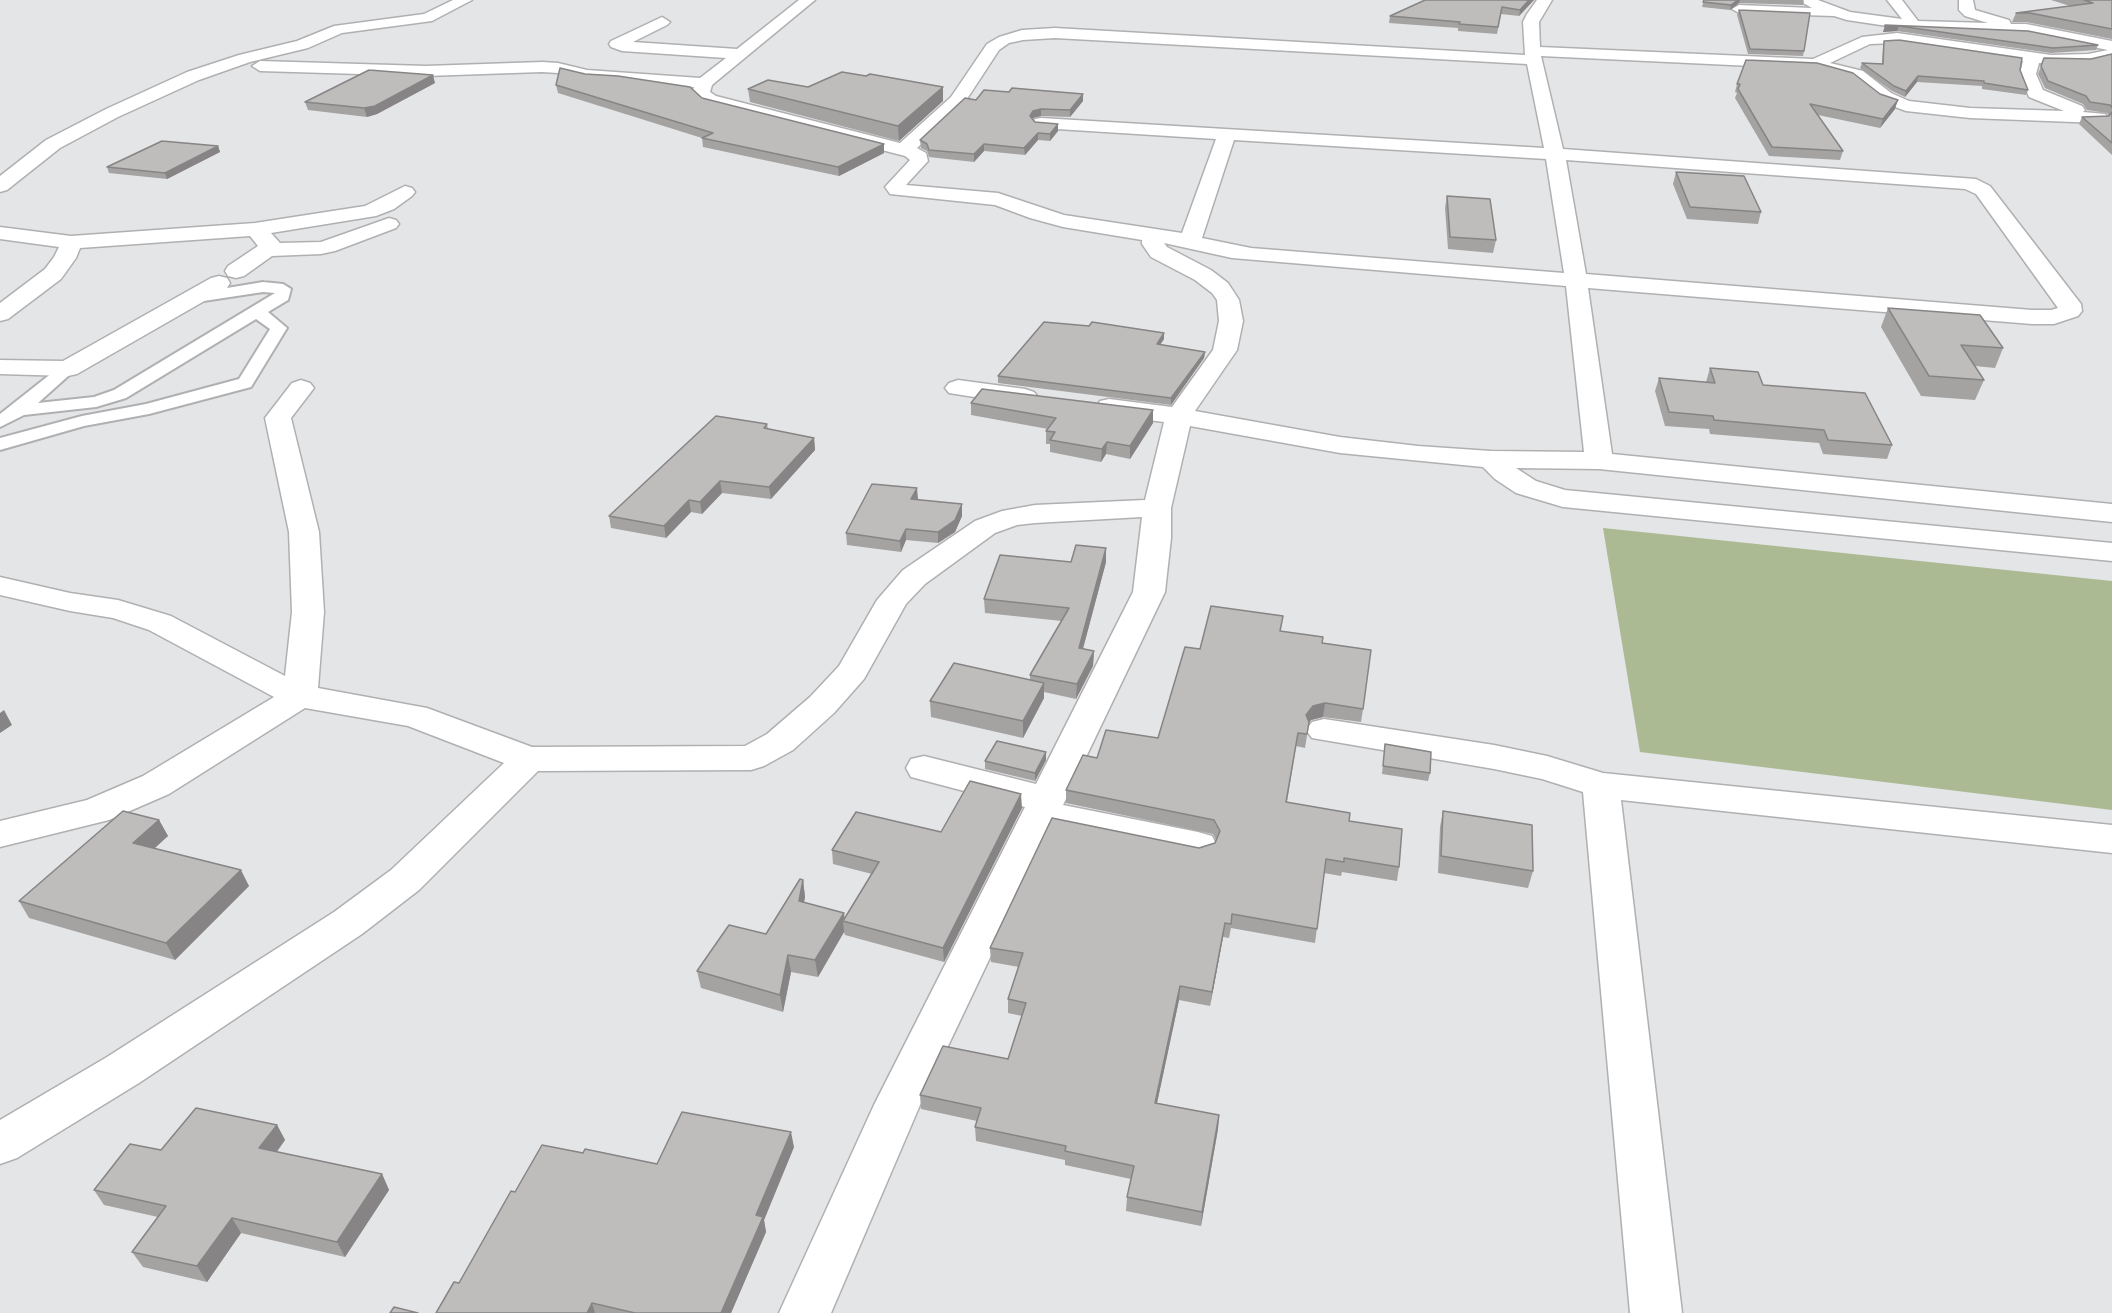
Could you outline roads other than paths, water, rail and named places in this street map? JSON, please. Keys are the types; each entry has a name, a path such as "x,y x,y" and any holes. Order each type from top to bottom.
{"street":[{"path":"398,23 443,0"},
{"path":"339,29 398,23 436,15 465,0"},
{"path":"808,0 704,83 701,93 710,100 905,149 919,160 898,182 895,187 897,190 998,199 1056,219 1190,241 1232,252 1251,254 2032,317 2054,317 2066,315 2070,311 2069,304 1983,190 1969,183 1555,154 1226,136 1041,123"},
{"path":"1805,0 1840,14 2032,58 2070,61 2112,54"},
{"path":"1894,0 1918,33"},
{"path":"1966,0 1966,10 1970,13 2026,29 2112,45"},
{"path":"1539,2 1531,22 1533,56 1555,154 1576,280 1599,461"},
{"path":"0,186 53,144 112,113 182,81 225,65 302,45 395,7"},
{"path":"1739,9 1840,14"},
{"path":"662,22 617,44 644,48 741,54"},
{"path":"1815,64 1867,40 1918,33 2026,29"},
{"path":"905,149 937,122 957,101 993,47 1004,40 1022,35 1055,33 1533,56 1815,64 1857,75 1885,97 1906,106 1970,113 2105,119"},
{"path":"2032,58 2028,74 2035,93 2054,103 2105,119"},
{"path":"225,65 426,71 542,67 558,68 586,75 704,83"},
{"path":"347,87 384,70"},
{"path":"1190,241 1226,136"},
{"path":"0,233 71,242 255,229 369,212 387,205 405,192"},
{"path":"267,250 321,248 335,245 392,223"},
{"path":"0,368 68,369 197,297 267,250 270,244 255,229"},
{"path":"805,1313 897,1105 1149,592 1156,538 1157,508 1179,416 1226,350 1231,321 1228,300 1220,288 1203,275 1159,252 1153,244 1154,236"},
{"path":"0,314 53,274 65,258 71,242"},
{"path":"300,696 308,612 304,532 278,418 301,388"},
{"path":"958,388 1051,400"},
{"path":"1086,404 1179,416 1340,445 1491,459 1599,461 2112,513"},
{"path":"1491,459 1505,473 1526,487 1563,498 2112,552"},
{"path":"0,586 70,602 118,609 160,623 263,679 300,696 415,716 529,759 751,758 780,742 822,705 852,672 893,600 914,577 985,527 1012,517 1035,514 1157,508"},
{"path":"0,834 96,811 156,785 300,696"},
{"path":"1324,730 1494,757 1547,768 1601,785 2112,839"},
{"path":"0,1144 123,1070 348,923 405,880 529,759"},
{"path":"924,768 1043,807 1197,846"},
{"path":"1601,785 1656,1313"}],"lane":[{"path":"19,410 96,402 120,394 282,297 283,290 263,287 197,297"},
{"path":"0,444 82,421 149,409 213,390 245,384 279,328 257,312"},
{"path":"0,422 19,410 68,369"}]}
